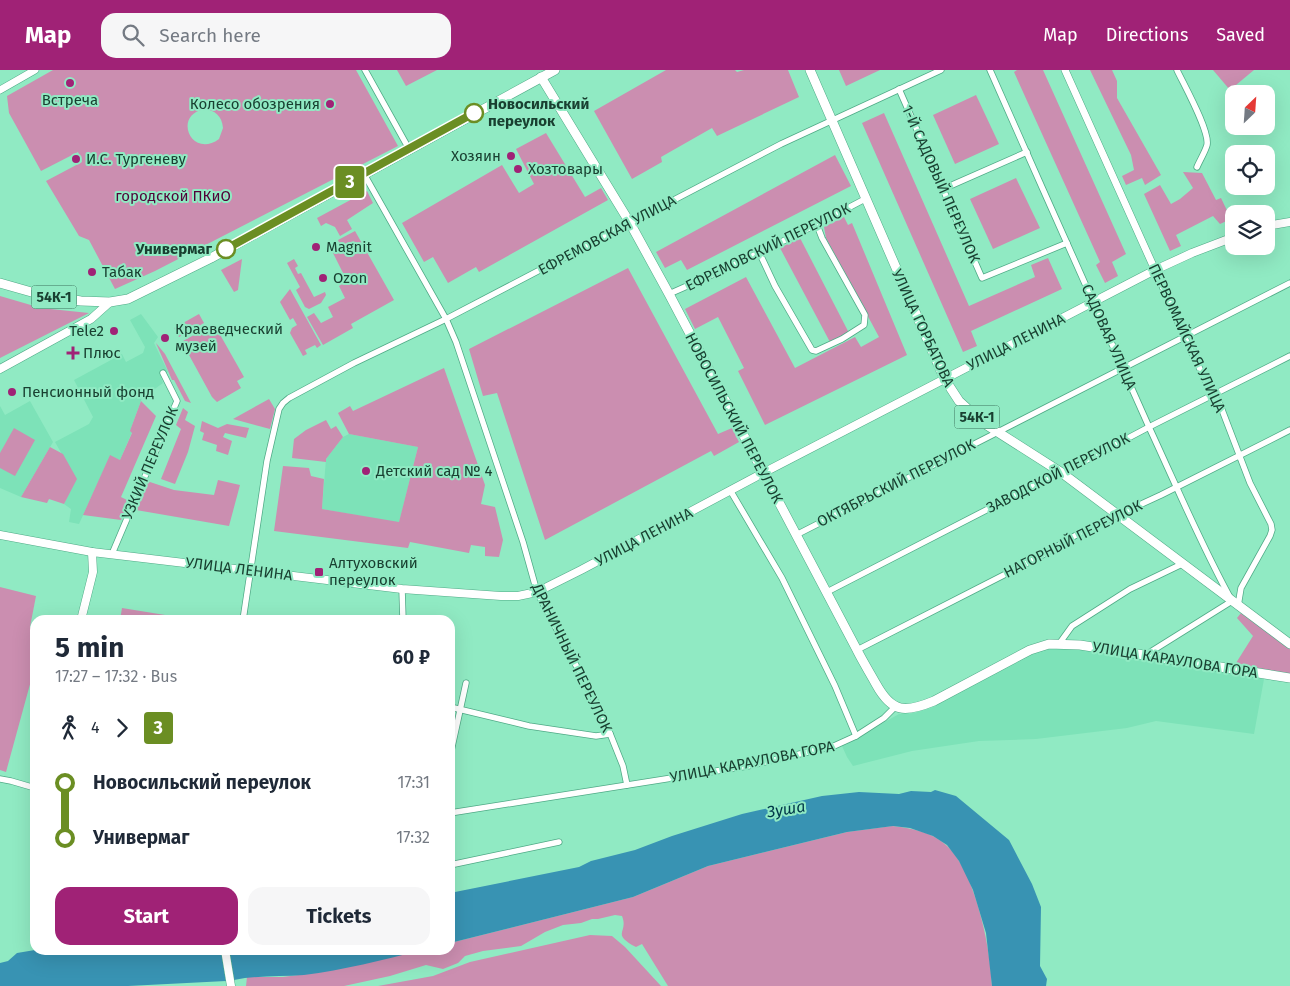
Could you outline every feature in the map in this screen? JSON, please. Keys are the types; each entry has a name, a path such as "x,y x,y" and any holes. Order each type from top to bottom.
{"main road":[{"name":"54К-1","path":"0,283 42,295 81,301 123,301 142,294 555,70"},
{"name":"УЛИЦА ГОРБАТОВА","path":"810,70 944,378 959,401 982,422 1062,473 1290,644"},
{"name":"НОВОСИЛЬСКИЙ ПЕРЕУЛОК","path":"541,78 630,223 857,650 884,698 894,707"},
{"path":"1275,224 1290,222"},
{"name":"УЛИЦА ЛЕНИНА","path":"0,536 92,552 402,589 501,596 518,596 537,592 944,378 1155,270 1225,240"},
{"path":"0,369 91,319 110,302"},
{"path":"82,615 93,572 92,552"},
{"name":"УЛИЦА КАРАУЛОВА ГОРА","path":"894,707 920,707 1030,650 1049,644 1080,645 1290,678"},
{"path":"226,955 231,986"}],"street":[{"path":"0,90 35,70"},
{"path":"364,70 409,149"},
{"name":"ЕФРЕМОВСКАЯ УЛИЦА","path":"251,570 267,461 279,409 289,398 363,359 446,319 781,144 941,70"},
{"name":"САДОВАЯ УЛИЦА","path":"990,70 1121,368 1210,560 1235,604"},
{"name":"ПЕРВОМАЙСКАЯ УЛИЦА","path":"1066,70 1184,336 1212,394 1221,408 1238,455 1272,530 1241,588 1235,604"},
{"path":"1177,70 1193,102 1205,134 1207,144 1197,167"},
{"name":"1-Й САДОВЫЙ ПЕРЕУЛОК","path":"899,89 982,278 1067,243"},
{"path":"943,189 1027,152"},
{"name":"ДРАНИЧНЫЙ ПЕРЕУЛОК","path":"364,174 446,319 465,365 474,398 523,542 537,592 603,716 623,766 627,785"},
{"name":"ЕФРЕМОВСКИЙ ПЕРЕУЛОК","path":"669,294 760,254 781,241 866,199"},
{"path":"760,254 775,286 812,350 816,351 842,338 864,325 865,315 816,225"},
{"name":"ОКТЯБРЬСКИЙ ПЕРЕУЛОК","path":"796,535 963,448 1290,283"},
{"name":"ЗАВОДСКОЙ ПЕРЕУЛОК","path":"826,592 1290,356"},
{"name":"УЗКИЙ ПЕРЕУЛОК","path":"112,554 177,400 163,373"},
{"name":"НАГОРНЫЙ ПЕРЕУЛОК","path":"857,650 1117,515 1290,430"},
{"path":"730,490 782,578 835,686 856,736"},
{"name":"УЛИЦА КАРАУЛОВА ГОРА","path":"1059,644 1072,626 1130,589 1182,564"},
{"path":"244,615 251,570"},
{"path":"402,589 403,615"},
{"path":"1144,656 1235,604"},
{"path":"455,736 466,683"},
{"name":"УЛИЦА КАРАУЛОВА ГОРА","path":"455,812 748,766 834,746 856,736 884,718 894,707"},
{"path":"455,708 529,726 596,736 610,734"},
{"path":"0,780 30,787"},
{"path":"455,864 559,842"}],"shaded area":[{"path":"141,314 158,337 154,343 168,372 161,377 163,383 142,398 131,428 132,432 120,460 110,456 79,524 69,522 71,509 64,504 76,479 55,442 89,424 93,417 74,380 122,354 126,362 143,353 145,347 130,320"},
{"path":"30,401 53,442 21,497 0,488 0,406 5,415"},
{"path":"349,434 418,447 399,523 322,509 326,459 343,437"},
{"path":"1064,647 1264,679 1254,734 1156,721 1127,728 1036,739 979,741 912,751 853,766 847,757 842,746 899,714 914,713 931,708 1026,657 1048,648"}],"green space":[{"name":"городской ПКиО","path":"53,70 356,70 398,146 155,271 115,289 89,240 79,236 46,181 82,162 78,152 41,171 9,113 7,96","holes":["204,109 215,112 223,128 219,139 209,144 201,144 189,134 189,119 194,113"]},
{"path":"397,70 437,70 406,86"},
{"path":"666,70 735,70 737,72 744,70 788,70 799,97 717,136 712,128 661,157 662,162 632,179 594,111"},
{"path":"839,70 880,70 846,86"},
{"path":"1017,70 1043,70 1126,254 1112,262 1118,276 1105,283 1096,265 1100,262 1014,72"},
{"path":"1090,70 1112,70 1117,81 1117,98 1161,175 1145,185 1142,178 1126,185 1122,176 1134,170 1131,155"},
{"path":"1213,70 1254,70 1236,85 1226,85"},
{"path":"976,95 999,144 955,164 933,115"},
{"path":"884,113 969,306 1035,277 1031,265 1048,258 1062,289 971,331 977,346 963,352 862,123"},
{"path":"546,133 585,197 601,188 608,200 479,272 476,267 448,283 433,257 424,262 402,223 502,165 519,193 534,184 516,149"},
{"path":"835,155 851,186 687,270 681,260 665,268 656,252"},
{"path":"1183,172 1202,173 1216,200 1221,198 1225,206 1225,222 1220,224 1213,216 1176,235 1181,246 1170,251 1144,194 1160,185 1171,204 1193,188"},
{"path":"1016,178 1040,228 993,249 970,199"},
{"path":"367,191 373,203 347,220 352,229 340,236 335,227 326,223 321,226 317,218"},
{"path":"844,217 848,225 852,223 907,355 765,425 738,371 744,368 718,317 695,329 685,309 746,277 795,368 855,337 861,347 879,337 826,238 824,227"},
{"path":"355,231 394,300 351,324 353,328 323,345 307,317 314,313 321,323 333,317 328,307 345,298 339,286 347,281 331,249 340,245 338,240"},
{"path":"800,238 849,333 830,342 780,248"},
{"path":"242,259 238,290 234,292 221,270"},
{"path":"294,259 298,266 295,268 298,274 301,273 314,297 325,292 326,295 321,303 309,309 305,307 296,290 300,287 287,263"},
{"path":"628,268 718,434 732,428 739,442 714,456 711,451 545,540 497,393 483,396 469,349"},
{"path":"290,289 321,345 317,348 315,345 305,350 307,354 303,356 290,333 292,328 297,325 293,318 290,320 280,302"},
{"path":"0,296 41,308 89,313 0,358"},
{"path":"199,314 204,323 179,337 174,328"},
{"path":"214,324 244,377 237,381 241,388 217,402 212,397 183,344 183,341"},
{"path":"156,343 165,354 191,403 185,401 174,380 172,380"},
{"path":"444,368 485,485 481,504 495,507 503,540 499,557 485,556 485,547 471,545 469,553 410,542 408,548 274,531 283,466 309,468 311,476 324,479 322,509 399,522 418,447 349,434 338,413 350,406 353,411"},
{"path":"269,399 275,409 270,429 233,419"},
{"path":"141,401 156,416 121,497 129,501 121,520 83,515 110,455 120,460 132,433 130,431"},
{"path":"183,408 188,412 185,420 195,426 188,452 175,484 161,479 181,429 176,425"},
{"path":"326,420 331,429 336,426 343,437 326,459 326,462 292,458 294,439 306,430"},
{"path":"202,421 218,428 227,424 249,428 246,438 225,433 223,437 232,441 228,455 216,451 217,445 202,440 204,433 200,431"},
{"path":"14,428 35,440 15,476 0,468 0,453"},
{"path":"50,447 63,454 77,479 64,504 49,499 47,503 21,497"},
{"path":"218,480 240,485 229,526 136,510 147,481 174,490 214,495"},
{"path":"0,587 36,596 32,615 30,615 30,684 6,772 0,770"},
{"path":"122,608 165,615 121,615"},
{"path":"1241,613 1290,648 1290,675 1236,663 1253,636 1237,618"},
{"path":"892,826 914,829 934,837 946,845 965,872 980,911 985,932 992,986 668,986 642,944 636,947 624,939 622,936 624,922 622,916 615,915 563,925 545,932 521,946 483,951 465,956 458,963 443,969 426,965 390,976 344,986 246,986 247,977 283,977 321,972 399,955 455,955 455,942 633,897 708,866 847,832"},
{"path":"590,935 612,936 625,947 661,986 378,986 433,976 470,962"}],"water":[{"name":"Зуша","path":"935,790 956,796 1009,840 1032,884 1041,907 1040,966 1047,979 1046,986 992,986 986,933 973,890 959,861 947,845 933,836 910,828 893,826 847,832 708,866 633,897 455,942 455,892 579,867 591,861 635,850 742,814 822,796 859,792 899,794 911,791 931,792"},
{"path":"30,951 30,955 222,955 226,981 128,986 0,986 0,963 8,961 17,953"},
{"path":"230,955 401,955 319,973 295,976 251,977 234,980"}],"bus line":[{"name":"3","path":"226,249 474,113"}],"place":[{"name":"Встреча","path":"70,83"},
{"name":"Колесо обозрения","path":"330,104"},
{"name":"Новосильский переулок","path":"474,113"},
{"name":"Хозяин","path":"511,156"},
{"name":"И.С. Тургеневу","path":"76,159"},
{"name":"Хозтовары","path":"518,169"},
{"name":"Magnit","path":"316,247"},
{"name":"Универмаг","path":"226,249"},
{"name":"Табак","path":"92,272"},
{"name":"Ozon","path":"323,278"},
{"name":"Tele2","path":"114,331"},
{"name":"Краеведческий музей","path":"165,338"},
{"name":"Плюс","path":"73,353"},
{"name":"Пенсионный фонд","path":"12,392"},
{"name":"Детский сад № 4","path":"366,471"},
{"name":"Алтуховский переулок","path":"319,572"}]}
